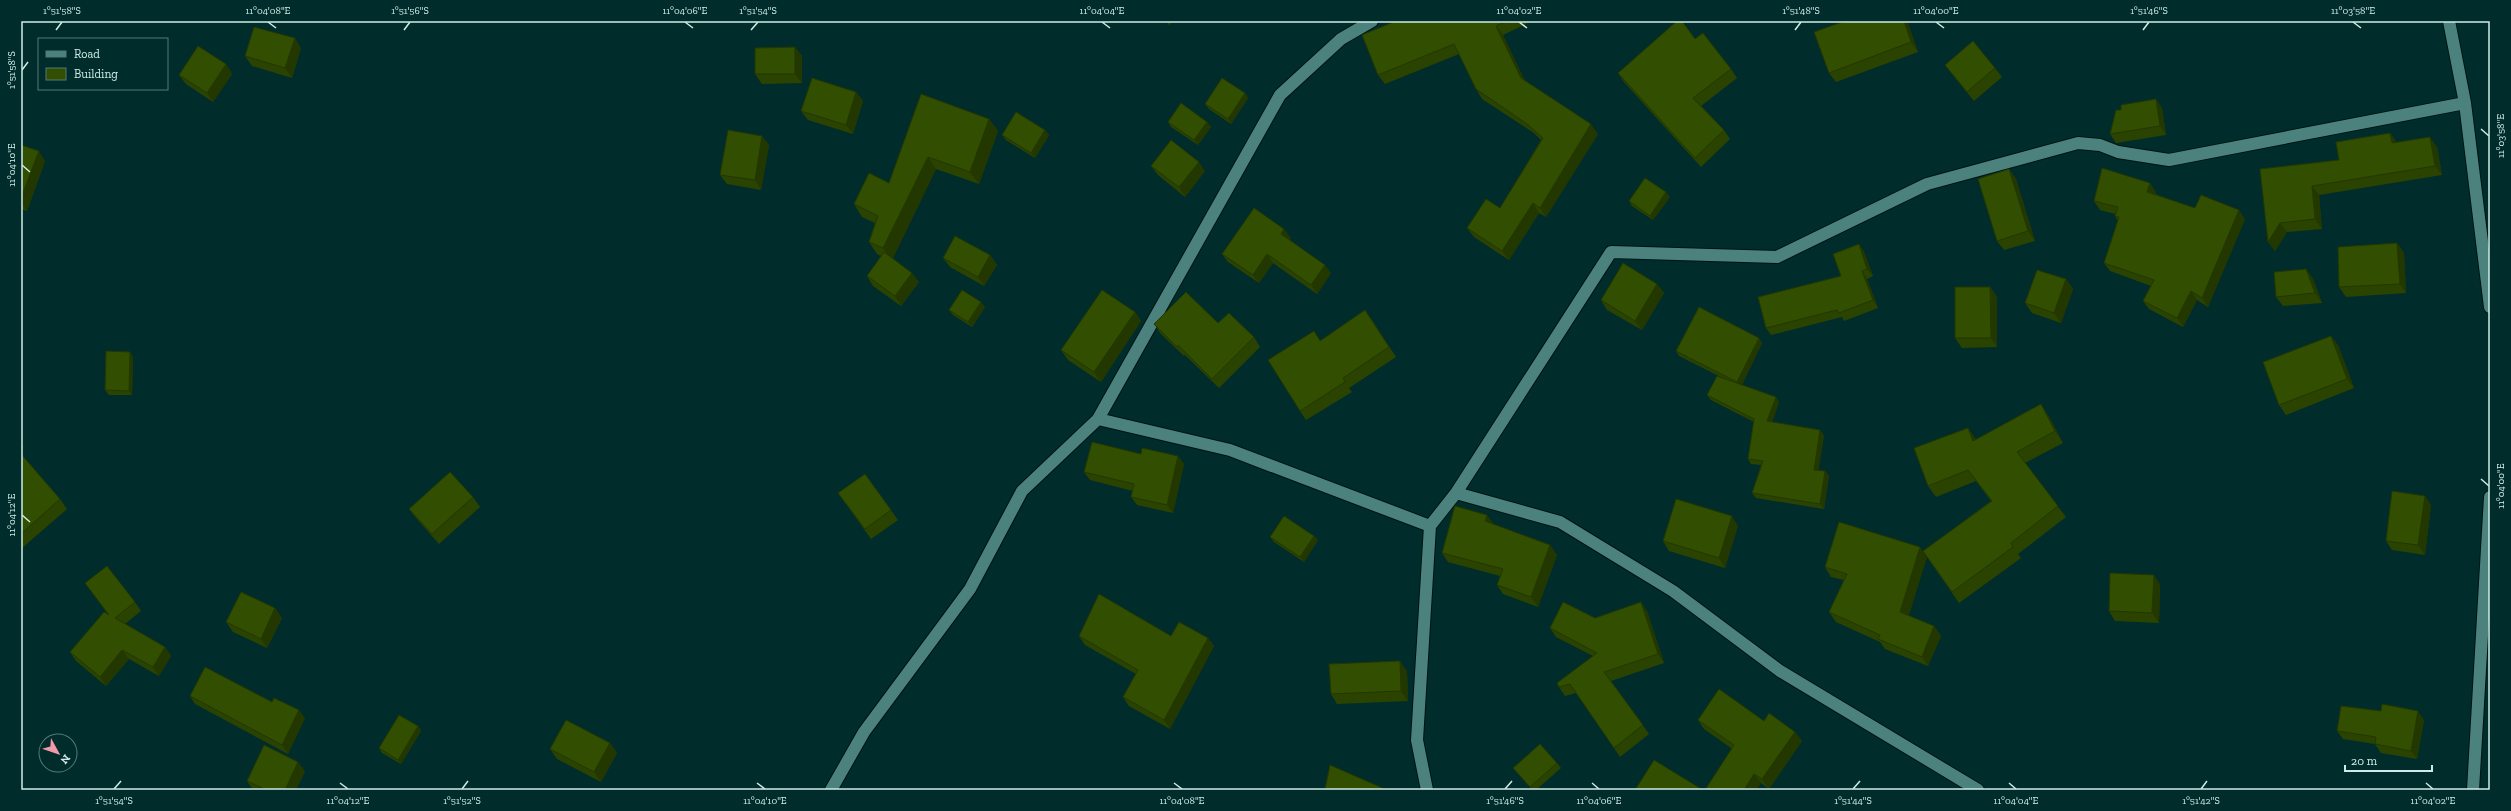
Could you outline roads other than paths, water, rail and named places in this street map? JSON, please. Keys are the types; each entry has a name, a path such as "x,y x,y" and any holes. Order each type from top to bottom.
{"street":[{"path":"831,790 864,732 970,589 1022,491 1098,419 1280,95 1341,39 1372,21"},
{"path":"2449,21 2465,103 2490,307"},
{"path":"1427,790 1417,740 1430,526 1456,493 1611,252 1777,257 1927,184 2078,143 2100,145 2118,152 2168,160 2465,103"},
{"path":"1098,419 1230,450 1430,526"},
{"path":"1456,493 1560,522 1673,591 1780,671 1978,790"},
{"path":"2473,790 2490,497"}]}
